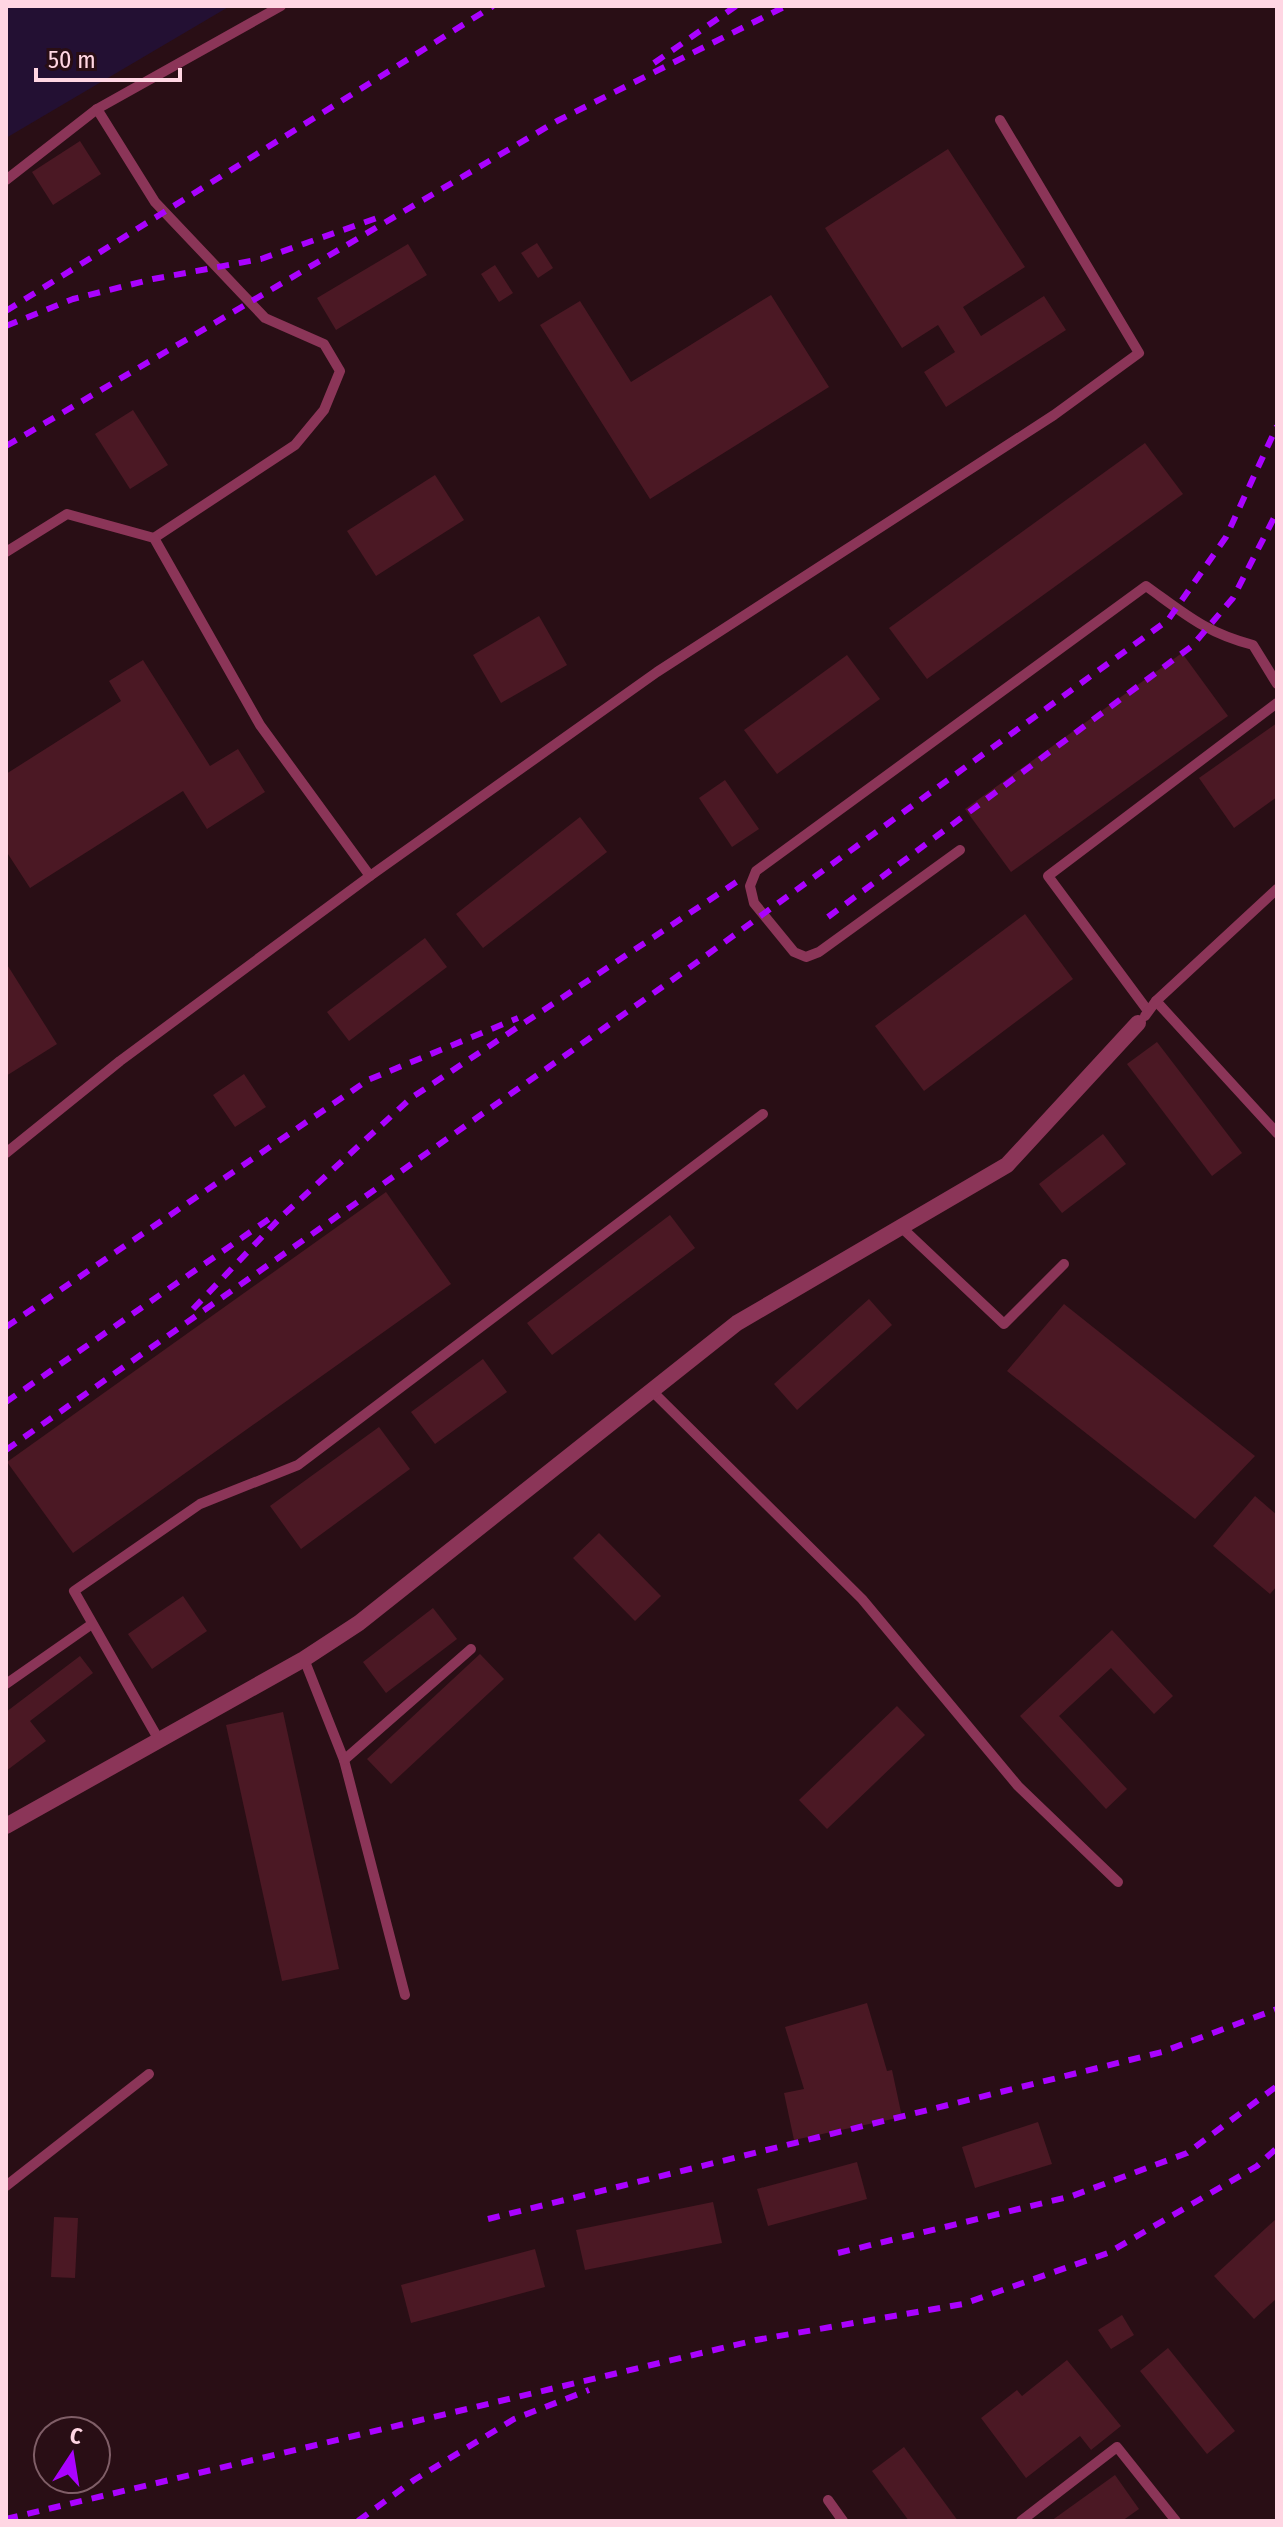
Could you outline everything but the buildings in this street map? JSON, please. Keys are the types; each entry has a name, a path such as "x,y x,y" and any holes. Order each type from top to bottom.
{"street":[{"path":"6,1826 304,1659 359,1623 737,1323 1007,1165 1143,1017"}],"lane":[{"path":"6,180 97,109 281,6"},
{"path":"97,109 155,202 265,318 324,344 340,371 324,410 295,445 154,538"},
{"path":"6,1153 120,1061 370,876 657,672 1054,415 1139,353 1000,120"},
{"path":"6,552 67,514 154,538 260,725 370,876"},
{"path":"960,850 819,952 806,957 794,952 754,903 750,886 756,871 1146,586 1206,629 1253,645 1277,684"},
{"path":"1277,703 1048,876 1143,1017 1156,1001 1277,889"},
{"path":"1156,1001 1277,1133"},
{"path":"159,1740 74,1591 200,1504 298,1465 763,1114"},
{"path":"901,1227 1004,1324 1064,1264"},
{"path":"652,1391 862,1599 1018,1786 1118,1882"},
{"path":"6,1684 92,1624"},
{"path":"344,1760 471,1649"},
{"path":"304,1659 344,1760 405,1995"},
{"path":"6,2186 149,2074"},
{"path":"1021,2521 1117,2447 1174,2520"},
{"path":"828,2500 843,2521"}],"shaded area":[{"path":"6,6 230,6 6,138"}],"railway":[{"path":"6,311 493,6"},
{"path":"654,63 736,6"},
{"path":"6,446 557,121 786,6"},
{"path":"6,326 73,299 153,279 261,259 377,218"},
{"path":"6,1450 682,973 1168,620 1226,537 1277,426"},
{"path":"828,917 1192,646 1233,598 1277,512"},
{"path":"193,1309 281,1217 411,1098 741,879"},
{"path":"6,1327 368,1080 518,1018"},
{"path":"6,1402 269,1219"},
{"path":"488,2219 1162,2052 1277,2009"},
{"path":"838,2253 1072,2196 1187,2153 1277,2086"},
{"path":"6,2519 756,2340 963,2304 1108,2253 1257,2166 1277,2148"},
{"path":"358,2521 414,2480 514,2419 589,2390"}]}
